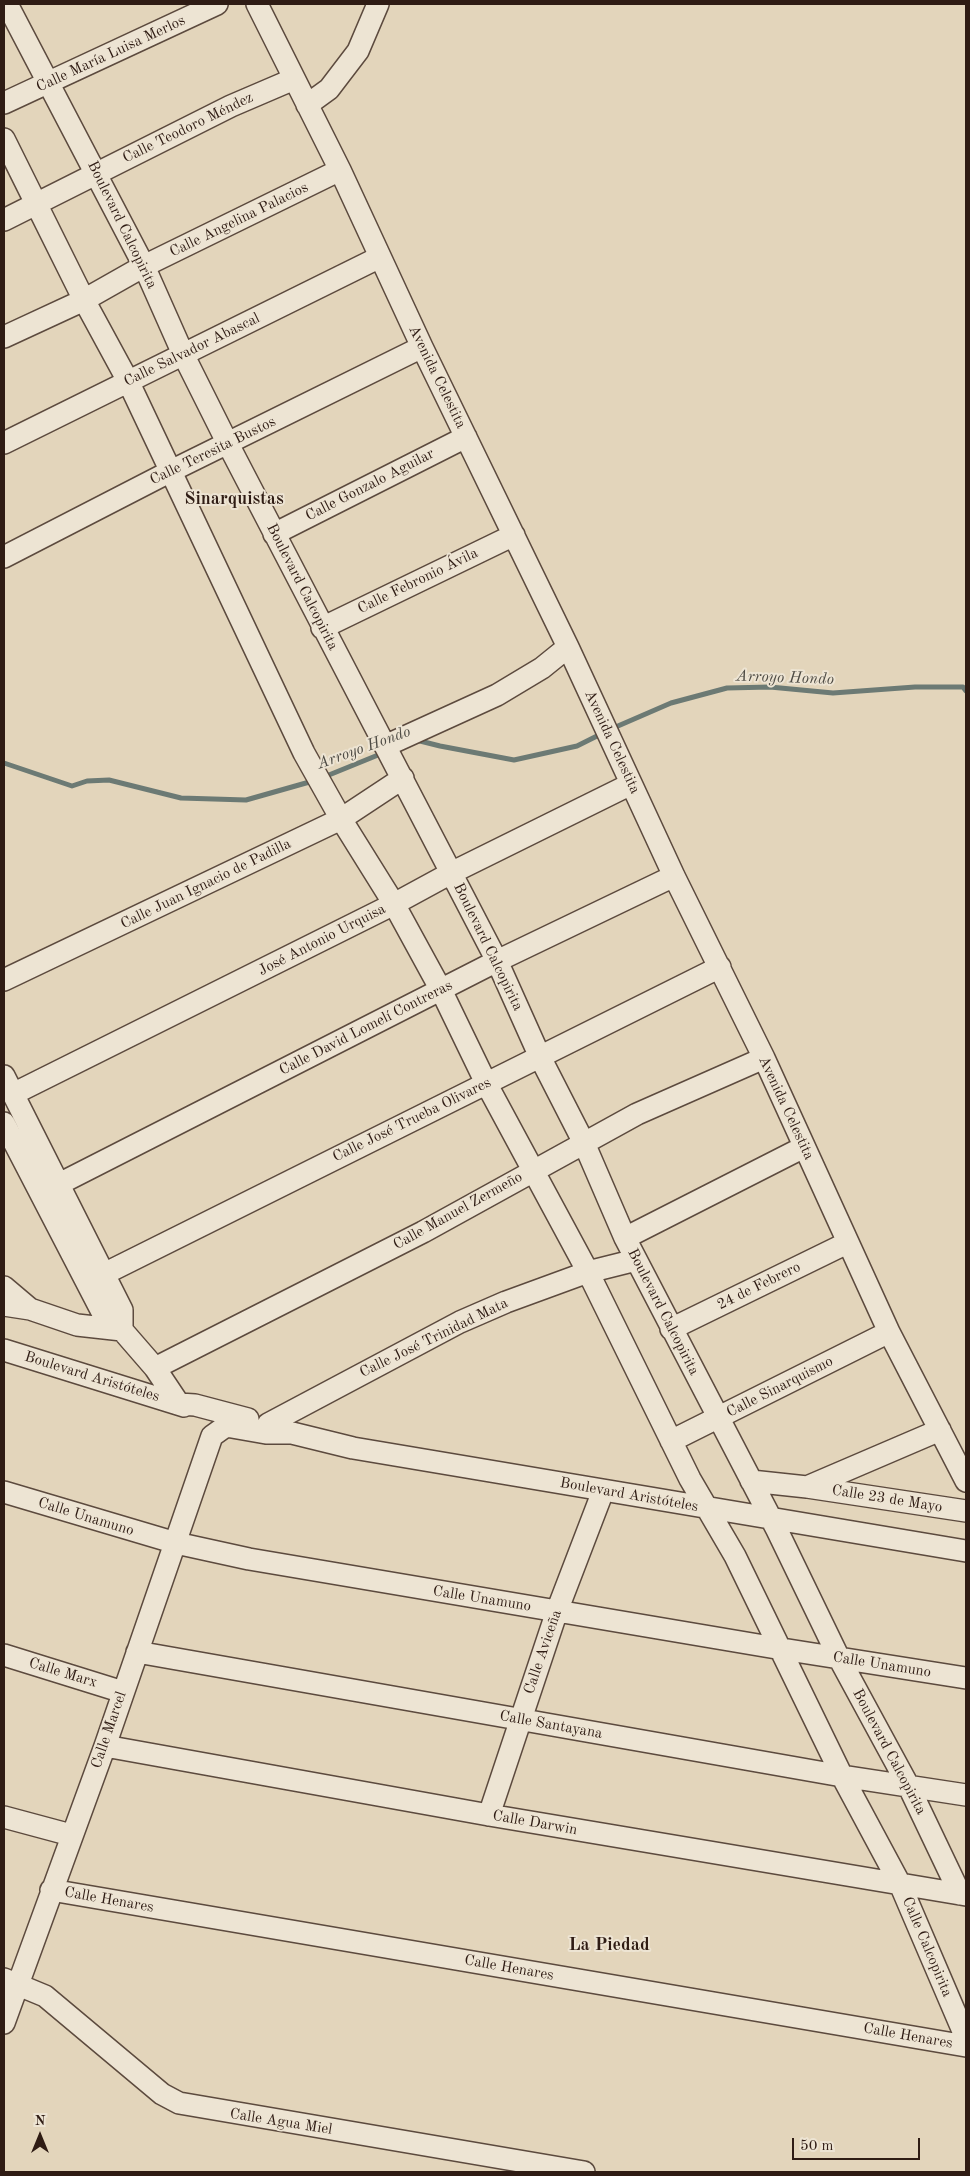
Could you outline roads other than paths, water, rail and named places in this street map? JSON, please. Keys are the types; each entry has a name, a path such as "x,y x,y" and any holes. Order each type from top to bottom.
{"street":[{"name":"Boulevard Calcopirita","path":"7,4 49,81 144,266 182,354 322,628 497,961 540,1057 584,1143 636,1260 771,1518 839,1658 909,1787 963,1894"},
{"name":"Calle María Luisa Merlos","path":"4,103 217,4"},
{"name":"Avenida Celestita","path":"257,4 340,170 422,347 568,647 674,876 764,1058 889,1332 966,1481"},
{"path":"307,105 330,89 358,51 378,4"},
{"name":"Calle Teodoro Méndez","path":"4,220 37,205 96,172 231,106 294,79"},
{"path":"4,139 84,300 128,381 304,753 341,819 394,904 440,990 486,1084 588,1272 671,1441 735,1556 782,1649 842,1776 900,1884"},
{"name":"Calle Angelina Palacios","path":"4,337 84,300 144,266 340,170"},
{"name":"Calle Salvador Abascal","path":"4,444 380,257"},
{"name":"Calle Teresita Bustos","path":"4,557 171,471 422,347"},
{"name":"Calle Gonzalo Aguilar","path":"274,534 466,437"},
{"name":"Calle Febronio Ávila","path":"322,628 514,535"},
{"name":"Calle Juan Ignacio de Padilla","path":"4,980 341,819 393,760 542,668 568,647"},
{"name":"José Antonio Urquisa","path":"8,1085 394,904 451,873 631,784"},
{"name":"Calle David Lomelí Contreras","path":"59,1184 497,961 674,876"},
{"name":"Calle José Trueba Olivares","path":"104,1274 720,967"},
{"name":"Calle Manuel Zermeño","path":"155,1368 423,1232 637,1114 764,1058"},
{"path":"8,1085 122,1310 122,1330"},
{"path":"4,1123 102,1312 122,1330 155,1368 179,1404"},
{"path":"625,1238 804,1147"},
{"path":"4,1152 27,1169"},
{"name":"24 de Febrero","path":"671,1329 847,1243"},
{"name":"Calle José Trinidad Mata","path":"268,1424 460,1322 506,1302 588,1272 636,1260"},
{"path":"4,1287 30,1310"},
{"path":"4,1305 30,1310 76,1325 122,1330"},
{"name":"Calle Sinarquismo","path":"671,1441 889,1332"},
{"name":"Boulevard Aristóteles","path":"4,1350 179,1404 196,1412 212,1436 226,1426 266,1433 292,1434 353,1448 966,1551"},
{"name":"Boulevard Aristóteles","path":"179,1404 196,1405 268,1424 282,1428 292,1434"},
{"name":"Calle 23 de Mayo","path":"807,1487 940,1430"},
{"name":"Calle Marcel","path":"4,2023 10,1981 51,1890 105,1746 212,1436"},
{"name":"Calle 23 de Mayo","path":"751,1481 807,1487 966,1511"},
{"name":"Calle Aviceña","path":"489,1815 556,1611 603,1491"},
{"name":"Calle Unamuno","path":"4,1492 176,1543 318,1572 966,1678"},
{"name":"Calle Santayana","path":"137,1652 842,1776 966,1795"},
{"name":"Calle Marx","path":"4,1655 123,1692"},
{"name":"Calle Darwin","path":"105,1746 489,1815 963,1894"},
{"path":"4,1817 71,1835"},
{"name":"Calle Calcopirita","path":"900,1884 966,2038"},
{"name":"Calle Henares","path":"51,1890 966,2046"},
{"name":"Calle Agua Miel","path":"10,1981 45,1996 162,2094 179,2103 584,2172"}],"waterway":[{"name":"Arroyo Hondo","path":"611,729 671,703 727,688 770,687 833,693 915,687 963,687 966,691"},
{"name":"Arroyo Hondo","path":"416,740 514,760 577,746 603,733"},
{"name":"Arroyo Hondo","path":"324,777 383,753"},
{"name":"Arroyo Hondo","path":"4,763 72,786 87,781 109,780 181,798 246,800 313,781"}],"district":[{"name":"Sinarquistas","path":"234,499"},
{"name":"La Piedad","path":"609,1945"}]}
